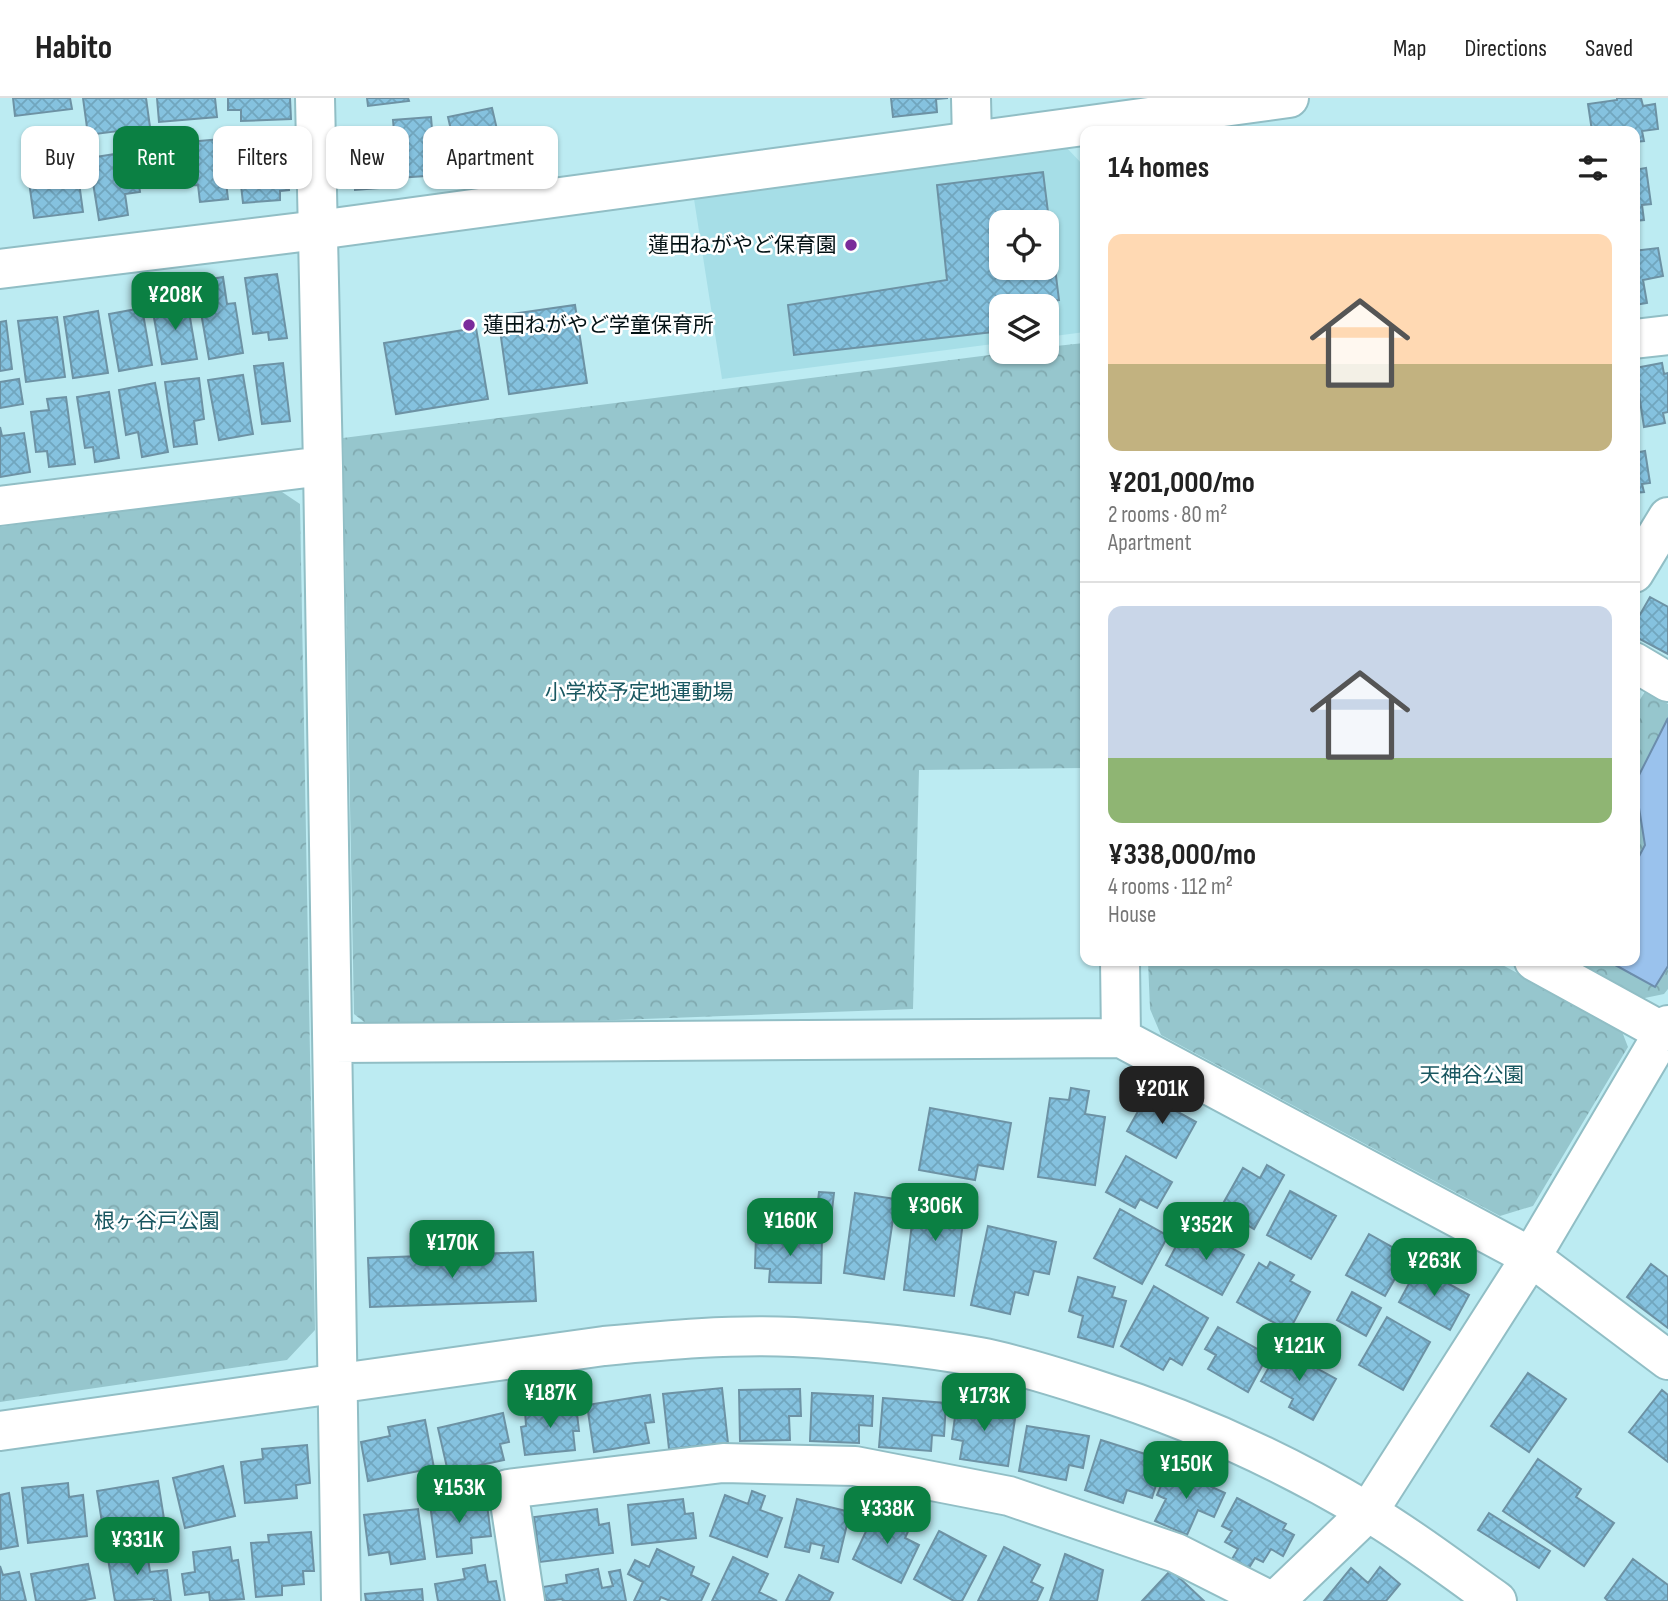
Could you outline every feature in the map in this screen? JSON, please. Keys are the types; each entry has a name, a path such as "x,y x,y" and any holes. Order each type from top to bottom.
{"street":[{"path":"316,98 341,1601"},
{"path":"971,98 972,141"},
{"path":"1116,126 1289,98"},
{"path":"0,269 318,230 972,141 1080,130"},
{"path":"1640,338 1668,335"},
{"path":"0,506 323,466"},
{"path":"1640,563 1668,517"},
{"path":"1120,966 1121,1038"},
{"path":"525,1601 508,1489 723,1463 855,1466 1009,1496 1176,1553 1273,1601 1368,1511 1531,1257 1666,1028 1544,966"},
{"path":"333,1043 1121,1038 1531,1257 1668,1360"},
{"path":"0,1431 604,1346 696,1338 792,1336 887,1343 981,1357 1064,1379 1142,1404 1220,1434 1368,1511 1497,1601"}],"shaded area":[{"name":"蓮田ねがやど保育園","path":"1064,145 1080,162 1080,333 1059,335 1059,294 989,294 989,345 722,379 694,199"},
{"path":"1668,718 1668,966 1655,987 1617,966 1640,966 1640,854 1645,845 1640,814 1640,773"}],"green space":[{"name":"小学校予定地運動場","path":"1080,343 1080,768 919,770 913,1009 373,1029 354,1014 343,438 989,355 989,364 1059,364 1059,346"},
{"name":"根ヶ谷戸公園","path":"276,488 300,504 315,1330 287,1360 0,1402 0,527"},
{"path":"1646,690 1668,704 1668,989 1664,994 1640,999 1582,966 1640,966 1640,700"},
{"name":"天神谷公園","path":"1148,966 1504,966 1621,1029 1628,1047 1533,1206 1500,1216 1161,1035 1150,1009"}],"building":[{"path":"13,98 70,98 72,109 15,116"},
{"path":"83,98 146,98 150,126 113,126 113,132 99,134 99,126 87,126"},
{"path":"157,98 215,98 217,117 159,122"},
{"path":"228,98 290,98 291,119 241,121 241,110 228,110"},
{"path":"367,98 408,98 409,101 368,106"},
{"path":"891,98 948,98 936,99 937,112 893,117"},
{"path":"1641,98 1643,106 1655,104 1658,129 1642,131 1644,141 1640,141 1640,126 1591,126 1588,104"},
{"path":"492,108 496,126 450,126 448,117"},
{"path":"431,117 432,126 423,126 423,176 409,177 409,126 394,126 393,120"},
{"path":"213,140 213,189 227,189 228,199 200,202 199,141"},
{"path":"113,154 113,189 140,189 140,192 125,194 128,215 99,220 94,189 99,189 99,156"},
{"path":"1646,168 1651,204 1642,205 1644,220 1640,220 1640,169"},
{"path":"1043,172 1048,210 989,210 989,280 1056,280 1058,294 989,294 989,332 794,355 788,305 947,280 937,185"},
{"path":"30,189 80,189 83,212 34,218"},
{"path":"241,189 289,189 280,191 280,200 243,203"},
{"path":"1658,248 1663,276 1643,280 1647,303 1640,304 1640,250"},
{"path":"277,274 287,338 269,340 268,332 253,334 245,278"},
{"path":"223,277 227,304 235,303 243,353 209,359 199,301 208,299 205,280"},
{"path":"187,300 197,359 162,364 152,306"},
{"path":"575,305 587,383 509,394 498,316"},
{"path":"142,308 152,365 119,371 109,314"},
{"path":"98,311 108,373 73,378 64,317"},
{"path":"57,317 65,377 26,382 18,321"},
{"path":"6,321 12,369 0,371 0,322"},
{"path":"476,328 488,399 396,414 384,343"},
{"path":"283,363 290,421 262,424 254,366"},
{"path":"1662,363 1664,374 1668,373 1668,412 1663,413 1665,423 1644,427 1640,401 1640,367"},
{"path":"243,375 253,434 219,440 208,380"},
{"path":"199,378 204,419 194,421 197,444 174,447 165,382"},
{"path":"19,379 23,404 0,408 0,382"},
{"path":"155,383 168,452 142,457 138,432 126,435 119,390"},
{"path":"109,392 119,458 95,462 93,447 85,448 77,397"},
{"path":"66,397 75,464 49,467 47,451 36,452 31,412 49,410 47,399"},
{"path":"0,427 2,436 24,433 30,472 0,477"},
{"path":"1645,451 1650,483 1642,484 1644,492 1640,492 1640,452"},
{"path":"1650,597 1668,607 1668,654 1640,639 1640,614"},
{"path":"1071,1088 1089,1091 1085,1114 1105,1117 1095,1185 1038,1177 1050,1098 1069,1100"},
{"path":"1147,1095 1196,1122 1176,1158 1127,1131"},
{"path":"930,1108 1011,1123 1003,1169 978,1165 975,1180 919,1170"},
{"path":"1126,1156 1172,1182 1157,1208 1140,1199 1135,1208 1106,1192"},
{"path":"1267,1165 1284,1175 1254,1229 1220,1209 1243,1168 1260,1178"},
{"path":"916,1190 966,1196 954,1296 904,1290"},
{"path":"1290,1191 1336,1216 1311,1259 1267,1235"},
{"path":"819,1192 834,1193 831,1219 804,1216 806,1200 818,1201"},
{"path":"855,1193 896,1199 884,1279 844,1273"},
{"path":"1120,1209 1168,1236 1142,1284 1094,1258"},
{"path":"988,1226 1056,1242 1049,1274 1034,1271 1028,1295 1015,1292 1010,1314 971,1305"},
{"path":"1199,1230 1244,1255 1222,1295 1166,1265 1180,1239 1190,1245"},
{"path":"756,1234 822,1237 821,1283 769,1282 770,1269 755,1268"},
{"path":"1369,1234 1408,1256 1385,1296 1346,1275"},
{"path":"533,1252 536,1301 370,1307 368,1258"},
{"path":"1270,1262 1294,1275 1290,1281 1310,1292 1289,1331 1237,1302 1259,1263 1267,1268"},
{"path":"1651,1264 1668,1277 1668,1328 1627,1297"},
{"path":"1418,1267 1469,1295 1450,1330 1399,1302"},
{"path":"1078,1277 1115,1287 1112,1297 1126,1301 1113,1347 1078,1337 1083,1316 1069,1311"},
{"path":"1154,1286 1208,1318 1182,1365 1170,1358 1163,1370 1121,1346"},
{"path":"1352,1292 1381,1308 1366,1336 1337,1320"},
{"path":"1387,1317 1430,1342 1403,1390 1359,1365"},
{"path":"1218,1327 1268,1355 1248,1392 1208,1369 1216,1355 1205,1349"},
{"path":"1280,1348 1336,1379 1313,1420 1289,1407 1293,1399 1261,1381"},
{"path":"1528,1373 1566,1399 1529,1452 1491,1426"},
{"path":"722,1388 728,1443 669,1449 663,1394"},
{"path":"800,1389 801,1416 789,1416 790,1440 740,1441 739,1390"},
{"path":"1662,1390 1668,1395 1668,1462 1629,1432"},
{"path":"812,1393 873,1396 872,1426 859,1425 859,1443 810,1441"},
{"path":"650,1395 654,1422 645,1423 649,1443 594,1452 587,1405"},
{"path":"883,1398 946,1403 944,1436 932,1435 931,1451 879,1447"},
{"path":"957,1402 1016,1412 1008,1466 960,1459 963,1441 952,1439"},
{"path":"576,1405 579,1431 573,1431 575,1450 525,1455 521,1427 526,1426 525,1411"},
{"path":"503,1413 509,1442 500,1444 504,1460 448,1472 438,1428"},
{"path":"425,1420 434,1468 368,1481 361,1442 390,1436 388,1427"},
{"path":"1027,1426 1089,1436 1083,1468 1069,1465 1066,1480 1019,1471"},
{"path":"1101,1440 1164,1460 1152,1498 1127,1490 1123,1503 1085,1490"},
{"path":"307,1445 310,1483 296,1485 297,1498 245,1503 241,1462 263,1459 262,1449"},
{"path":"1538,1459 1581,1489 1576,1497 1614,1523 1584,1566 1503,1511"},
{"path":"223,1466 235,1516 185,1528 173,1478"},
{"path":"1169,1467 1225,1493 1214,1517 1198,1510 1187,1535 1155,1521 1166,1499 1157,1495"},
{"path":"158,1481 165,1525 104,1535 97,1491"},
{"path":"68,1483 69,1497 83,1495 87,1536 28,1543 22,1488"},
{"path":"752,1491 765,1496 760,1510 782,1518 767,1557 710,1536 725,1495 748,1504"},
{"path":"9,1493 18,1546 1,1549 0,1495"},
{"path":"486,1497 491,1536 471,1538 472,1553 437,1557 430,1504"},
{"path":"1237,1498 1286,1524 1283,1529 1294,1535 1283,1556 1271,1549 1263,1562 1255,1558 1249,1568 1232,1559 1238,1549 1225,1542 1232,1531 1222,1526"},
{"path":"683,1499 685,1514 693,1513 696,1538 632,1545 628,1505"},
{"path":"797,1499 850,1512 838,1562 821,1558 824,1546 811,1543 809,1552 785,1547"},
{"path":"877,1508 911,1525 905,1538 919,1545 901,1583 853,1559"},
{"path":"418,1509 425,1559 391,1564 389,1552 369,1555 364,1515"},
{"path":"597,1509 599,1525 609,1523 613,1553 540,1562 534,1517"},
{"path":"1489,1513 1550,1551 1539,1568 1478,1530"},
{"path":"939,1531 986,1556 962,1601 954,1601 914,1579"},
{"path":"311,1532 314,1571 303,1571 304,1584 282,1586 282,1595 256,1597 251,1543 269,1542 268,1535"},
{"path":"146,1546 150,1572 167,1570 171,1601 115,1601 107,1553"},
{"path":"230,1547 232,1561 238,1560 244,1599 210,1601 209,1592 185,1595 182,1574 195,1572 193,1552"},
{"path":"1004,1547 1040,1565 1031,1582 1043,1588 1037,1601 978,1601"},
{"path":"657,1549 694,1567 691,1575 709,1584 701,1601 670,1601 661,1597 659,1601 634,1601 643,1582 628,1574 635,1560 649,1567"},
{"path":"1065,1554 1103,1570 1097,1601 1050,1601"},
{"path":"733,1557 768,1574 759,1592 777,1601 712,1601"},
{"path":"1633,1559 1668,1585 1668,1601 1608,1601 1605,1598"},
{"path":"88,1564 95,1598 81,1601 36,1601 31,1574"},
{"path":"485,1565 488,1582 496,1581 500,1601 438,1601 435,1584 465,1579 463,1569"},
{"path":"0,1566 3,1575 19,1572 26,1601 0,1601"},
{"path":"1380,1567 1400,1584 1386,1601 1324,1601 1351,1568 1368,1583"},
{"path":"598,1569 602,1588 613,1586 609,1572 620,1570 626,1601 546,1601 543,1587 567,1583 566,1575"},
{"path":"1171,1570 1204,1601 1142,1601"},
{"path":"799,1575 833,1593 829,1601 786,1601"},
{"path":"422,1589 423,1601 366,1601 365,1594"}],"place":[{"name":"蓮田ねがやど保育園","path":"851,245"},
{"name":"蓮田ねがやど学童保育所","path":"469,325"}]}
